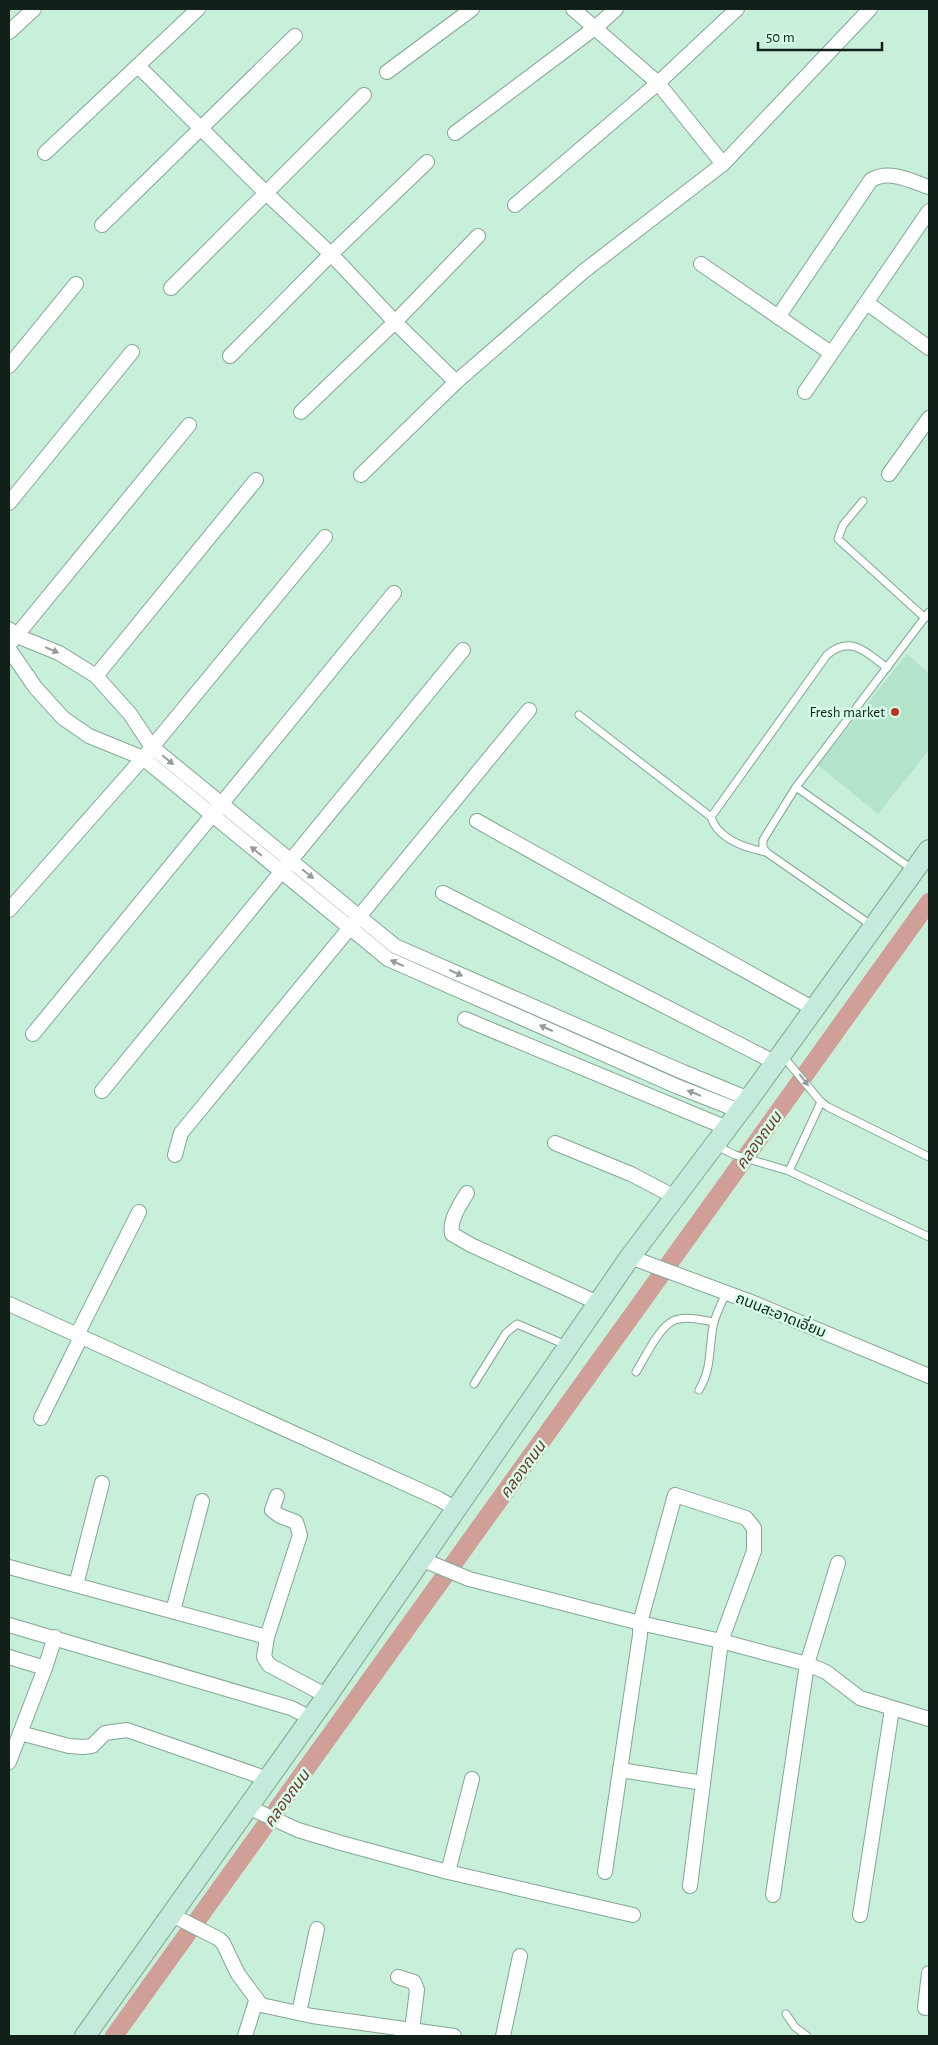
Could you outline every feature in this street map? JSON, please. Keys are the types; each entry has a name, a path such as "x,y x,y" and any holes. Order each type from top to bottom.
{"street":[{"path":"9,32 34,9"},
{"path":"45,153 198,9"},
{"path":"388,72 472,9"},
{"path":"574,9 658,83 723,164"},
{"path":"456,133 596,28 616,9"},
{"path":"515,204 658,83 737,9"},
{"path":"361,475 456,382 584,271 723,164 870,9"},
{"path":"102,225 295,36"},
{"path":"138,66 266,193 331,254 395,322 456,382"},
{"path":"171,288 364,95"},
{"path":"230,356 331,254 427,162"},
{"path":"778,317 872,180 880,174 890,175 929,187"},
{"path":"804,392 929,211"},
{"path":"302,412 395,322 478,236"},
{"path":"701,264 832,353"},
{"path":"9,366 76,284"},
{"path":"867,302 929,348"},
{"path":"9,503 132,352"},
{"path":"889,474 929,418"},
{"path":"11,640 189,425"},
{"path":"96,676 256,480"},
{"path":"9,910 143,758 325,536"},
{"path":"33,1034 394,594"},
{"path":"11,640 59,653 96,676 130,714 152,747 395,946 683,1072 744,1105"},
{"path":"11,640 35,687 62,718 89,736 143,758 388,959 676,1086 744,1105"},
{"path":"102,1091 463,650"},
{"path":"175,1155 181,1133 529,710"},
{"path":"477,821 814,1009"},
{"path":"85,2036 179,1918 253,1810 268,1779 327,1696 428,1562 456,1509 598,1303 640,1260 676,1197 744,1105 784,1062 814,1009 929,850"},
{"path":"443,892 784,1062"},
{"path":"430,978 436,964"},
{"path":"466,1019 727,1128"},
{"path":"555,1143 631,1174 676,1197"},
{"path":"467,1193 455,1215 451,1229 452,1234 471,1245 598,1303"},
{"path":"41,1418 139,1212"},
{"name":"ถนนสะอาดเอี่ยม","path":"640,1260 751,1302 929,1376"},
{"path":"9,1304 439,1499 456,1509"},
{"path":"76,1585 102,1483"},
{"path":"605,1872 640,1623 674,1495 746,1518 754,1528 754,1551 721,1641 690,1886"},
{"path":"277,1496 272,1510 280,1516 296,1522 300,1535 267,1637 264,1657 267,1664 327,1696"},
{"path":"173,1611 202,1501"},
{"path":"428,1562 469,1579 807,1664 826,1672 860,1698 929,1719"},
{"path":"773,1895 807,1664 838,1563"},
{"path":"9,1567 267,1637"},
{"path":"9,1625 291,1708 311,1718"},
{"path":"9,1762 55,1638"},
{"path":"9,1657 45,1668"},
{"path":"860,1915 892,1709"},
{"path":"20,1734 83,1748 92,1746 105,1734 126,1730 268,1779"},
{"path":"620,1770 703,1783"},
{"path":"448,1872 472,1780"},
{"path":"253,1810 298,1830 448,1872 634,1916"},
{"path":"179,1918 219,1939 223,1943 238,1974 256,2000 261,2004 300,2013 454,2036"},
{"path":"300,2013 317,1929"},
{"path":"503,2036 520,1956"},
{"path":"925,2008 929,1973"},
{"path":"398,1976 414,1982 417,1990 412,2030"},
{"path":"244,2036 256,2000"}],"lane":[{"path":"766,852 763,840 796,787 927,615 838,540 842,525 863,501"},
{"path":"711,817 828,655 836,647 850,645 861,649 887,668"},
{"path":"579,716 711,817 714,826 722,833 748,849 766,852 874,927"},
{"path":"796,787 915,871"},
{"path":"784,1062 821,1102 828,1107 929,1157"},
{"path":"790,1171 821,1102"},
{"path":"715,1145 735,1155 790,1171 929,1237"},
{"path":"699,1390 710,1366 714,1322 726,1293"},
{"path":"636,1372 662,1329 675,1320 691,1318 714,1322"},
{"path":"474,1384 506,1333 517,1324 568,1347"},
{"path":"786,2014 795,2027 807,2036"}],"shaded area":[{"name":"Fresh market","path":"907,654 929,673 929,750 878,814 818,765"}],"waterway":[{"name":"คลองถนน","path":"114,2036 929,902"}],"place":[{"name":"Fresh market","path":"895,712"}]}
